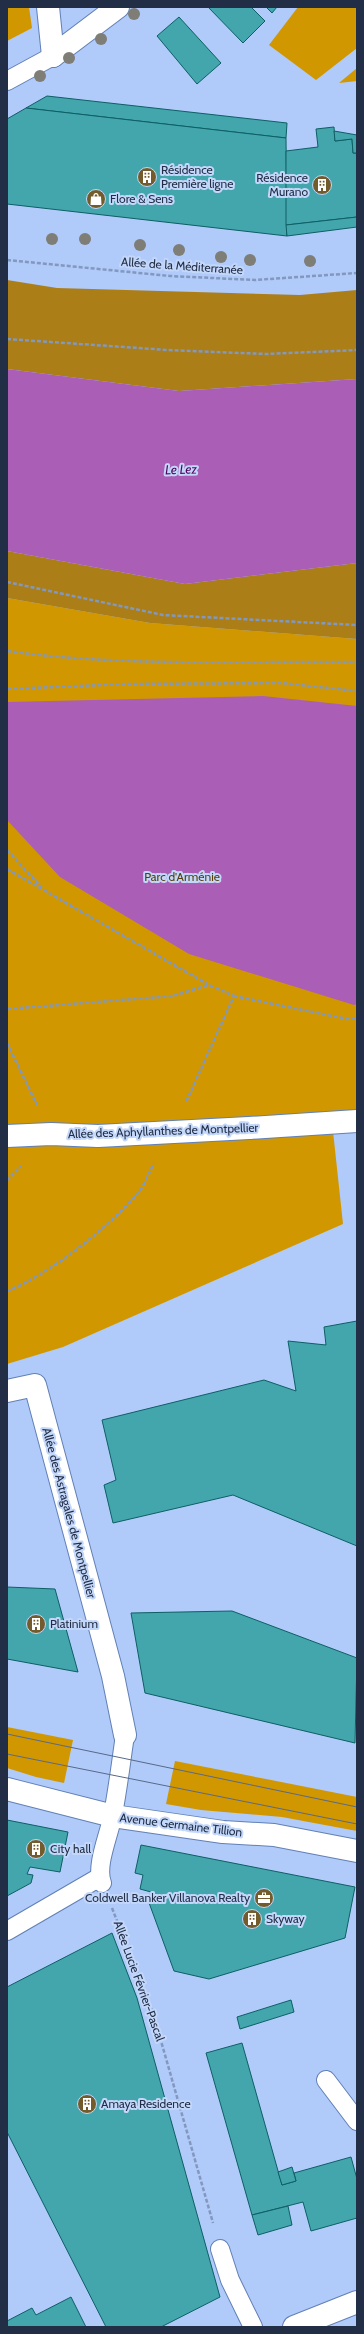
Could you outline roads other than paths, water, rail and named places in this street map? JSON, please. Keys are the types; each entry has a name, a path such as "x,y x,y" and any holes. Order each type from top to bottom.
{"street":[{"path":"48,7 53,56"},
{"path":"53,56 118,7"},
{"name":"Allée des Aphyllanthes de Montpellier","path":"7,1136 51,1134 98,1136 294,1126 357,1121"},
{"name":"Allée des Astragales de Montpellier","path":"7,1391 35,1385 113,1676 125,1735"},
{"name":"Avenue Germaine Tillion","path":"7,1789 113,1816 223,1832 274,1835 357,1851"},
{"path":"294,2327 357,2302"}],"lane":[{"path":"7,81 53,56"},
{"path":"7,1931 101,1880 105,1843 113,1816 125,1735"},
{"path":"326,2080 357,2121"},
{"path":"220,2249 230,2280 253,2327"}],"water":[{"name":"Le Lez","path":"7,369 179,391 357,379 357,563 185,584 7,551"},
{"path":"263,696 357,706 357,1004 354,1005 189,954 60,877 7,820 7,702"}],"tram line":[{"path":"7,1734 357,1807"},
{"path":"7,1754 357,1824"}],"place":[{"name":"Résidence Première ligne","path":"147,177"},
{"name":"Résidence Murano","path":"322,185"},
{"name":"Flore & Sens","path":"96,199"},
{"name":"Platinium","path":"36,1624"},
{"name":"City hall","path":"36,1849"},
{"name":"Coldwell Banker Villanova Realty","path":"264,1898"},
{"name":"Skyway","path":"252,1919"},
{"name":"Amaya Residence","path":"87,2104"}],"park label":[{"name":"Parc d'Arménie","path":"182,877"}]}
